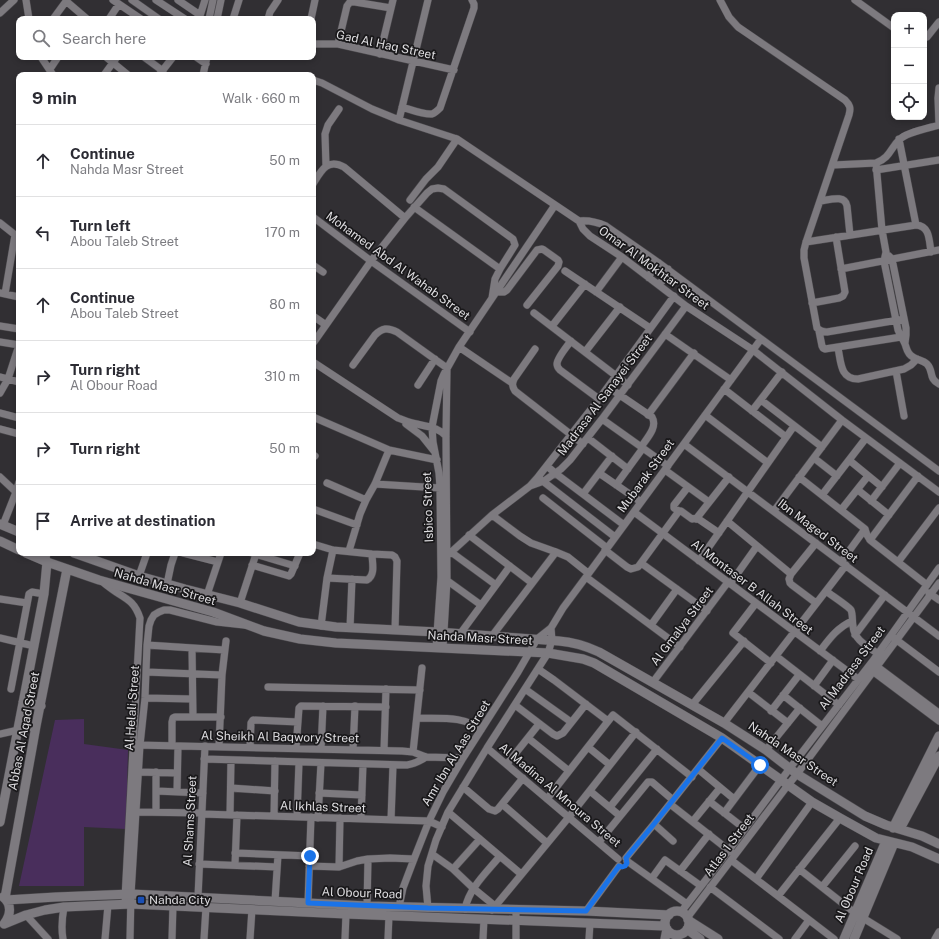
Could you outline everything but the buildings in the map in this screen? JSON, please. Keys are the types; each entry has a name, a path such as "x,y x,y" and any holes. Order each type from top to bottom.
{"street":[{"path":"0,13 14,0"},
{"path":"26,0 29,16"},
{"path":"132,0 155,16"},
{"path":"156,0 180,16"},
{"path":"178,0 199,16"},
{"path":"200,16 205,0"},
{"path":"210,16 213,0"},
{"path":"218,16 221,0"},
{"path":"234,16 239,0"},
{"path":"269,16 278,0"},
{"path":"312,16 315,0"},
{"path":"380,54 393,0"},
{"path":"398,120 428,0"},
{"path":"402,107 432,114 437,112 443,104 474,8 472,0"},
{"path":"720,0 729,17 738,27 845,100 849,104 851,110 804,250 804,258 817,328 823,332 827,332 904,319"},
{"path":"855,0 891,26"},
{"path":"55,16 66,1 83,16"},
{"path":"110,16 116,2 136,16"},
{"path":"338,44 347,6 350,2 391,8"},
{"path":"927,37 939,22"},
{"name":"Gad Al Haq Street","path":"316,44 338,44 454,70"},
{"path":"43,60 52,72"},
{"path":"52,72 57,60"},
{"path":"106,72 115,60 125,72"},
{"path":"147,60 160,72"},
{"path":"162,72 171,60"},
{"path":"203,72 206,60"},
{"path":"316,81 372,109 398,120 457,139 579,221"},
{"path":"939,88 939,125 905,135 899,139 886,158 876,167 882,230 886,252 884,261 896,320 909,354 922,360 928,365 932,379 939,384"},
{"path":"326,166 325,134 328,125 340,109"},
{"path":"410,200 426,179 438,167 457,139"},
{"path":"899,139 916,225"},
{"path":"833,165 876,167 904,166 939,160"},
{"path":"316,179 321,170 326,166 338,164 405,218"},
{"path":"316,339 371,261 414,207 432,189 444,189 510,237 514,242 515,245 500,269 496,279 491,300"},
{"path":"820,201 842,199 847,203 850,235"},
{"name":"Isbico Street","path":"439,648 444,578 440,488 432,427 441,381 460,347 555,205"},
{"path":"414,207 500,269"},
{"name":"Mohamed Abd Al Wahab Street","path":"316,219 470,332"},
{"name":"Omar Al Mokhtar Street","path":"939,471 659,263 606,226 598,222 588,220 579,221 583,229 590,236 622,257 686,306 753,350 842,420 939,492"},
{"path":"0,223 16,235"},
{"path":"806,242 921,225 926,229 931,252"},
{"path":"812,303 843,296 844,292 836,237"},
{"path":"16,239 4,279 2,294 16,296"},
{"path":"497,292 504,292 507,290 536,252 539,250 544,250 558,260 559,264 527,306"},
{"path":"841,269 939,250"},
{"path":"886,252 892,259 906,328 906,335 903,340"},
{"path":"596,292 622,257"},
{"path":"649,278 652,269 659,263"},
{"path":"316,267 323,272"},
{"path":"658,284 665,279 668,270"},
{"path":"565,271 650,328"},
{"path":"552,326 584,284"},
{"name":"Madrasa Al Sanayei Street","path":"541,479 547,466 608,387 674,296"},
{"name":"Madrasa Al Sanayei Street","path":"450,554 492,515 530,486 555,473 570,460 628,385 686,306"},
{"path":"585,352 620,307"},
{"path":"534,313 628,385"},
{"path":"316,318 326,325"},
{"path":"0,326 16,329"},
{"path":"353,365 375,335 385,329 391,329 447,368"},
{"path":"820,330 821,343 823,348 828,350 903,340"},
{"path":"665,334 731,380"},
{"name":"Mubarak Street","path":"537,639 551,628 563,608 761,339"},
{"path":"571,341 557,363 557,367 599,398"},
{"path":"0,342 16,345"},
{"path":"460,347 512,383 512,387 515,391 583,444"},
{"path":"838,348 844,372 852,379 896,371 908,367 918,359"},
{"path":"512,383 535,349"},
{"path":"0,393 8,379 16,354"},
{"path":"648,415 694,354"},
{"path":"418,385 435,359"},
{"path":"316,364 415,430 435,452"},
{"name":"Isbico Street","path":"444,578 450,554 446,436 447,368"},
{"path":"896,371 904,416"},
{"path":"752,411 782,372"},
{"path":"0,377 16,381"},
{"path":"608,387 652,417 654,421 653,429 616,485"},
{"path":"724,390 786,438"},
{"path":"761,400 822,447"},
{"path":"0,413 16,417"},
{"path":"705,415 768,463"},
{"path":"398,418 413,424 432,427 440,430 446,436"},
{"path":"316,419 389,450 437,460"},
{"path":"602,419 642,447 688,487 709,502"},
{"path":"774,511 842,420"},
{"path":"699,561 794,426"},
{"path":"0,429 16,433"},
{"path":"588,438 628,469"},
{"path":"822,495 866,438"},
{"name":"Ibn Maged Street","path":"684,444 939,636"},
{"path":"349,551 356,525 389,450"},
{"path":"583,494 612,456"},
{"path":"814,458 837,476"},
{"path":"849,460 882,487"},
{"path":"871,501 900,463"},
{"path":"547,466 624,525"},
{"path":"599,473 641,502"},
{"path":"841,510 868,476"},
{"path":"870,540 918,476"},
{"path":"0,477 16,492 1,525 16,531"},
{"path":"696,519 729,477"},
{"path":"799,477 865,529 870,540 898,562 939,600"},
{"path":"541,479 615,537"},
{"path":"327,483 366,500"},
{"path":"375,484 440,488"},
{"path":"688,487 674,508 692,518 697,518 719,533"},
{"path":"858,490 889,515"},
{"path":"543,498 631,569 638,567 679,511"},
{"path":"898,562 939,508"},
{"path":"316,511 356,525"},
{"name":"Al Montaser B Allah Street","path":"634,512 858,679"},
{"path":"492,515 531,543 568,558 587,575 680,647"},
{"path":"727,521 791,574"},
{"path":"724,723 826,591 865,529"},
{"path":"469,536 532,583"},
{"path":"0,541 16,549"},
{"path":"816,543 791,574 789,579 790,583 816,603"},
{"path":"316,545 333,550 392,555 395,557 397,561 395,630"},
{"name":"Al Gmalya Street","path":"653,682 757,546"},
{"path":"321,626 327,578 333,550"},
{"path":"492,636 556,552"},
{"path":"327,578 367,580 372,575 372,554"},
{"path":"450,554 496,585"},
{"name":"Nahda Masr Street","path":"82,556 139,576 300,622 321,626 440,632 572,642 592,649 724,723 766,750 794,771 865,816 879,823 922,836 939,844"},
{"path":"139,576 146,556"},
{"path":"167,584 174,556"},
{"path":"195,556 218,562"},
{"path":"207,595 220,556"},
{"path":"229,618 237,603 252,566 254,556"},
{"path":"261,556 295,566"},
{"path":"252,566 289,576 299,556"},
{"name":"Nahda Masr Street","path":"46,558 67,569 99,580 213,612 282,636 318,642 548,653 594,663 722,738 812,802 840,818 876,838 920,850 939,859"},
{"name":"Abbas Al Aqad Street","path":"0,822 44,594 46,558"},
{"path":"641,563 707,611"},
{"path":"460,634 510,566"},
{"name":"Al Madrasa Street","path":"794,771 822,726 858,679 872,667 877,653 939,568"},
{"name":"Abbas Al Aqad Street","path":"2,925 7,920 10,910 9,905 4,898 67,569"},
{"path":"444,578 481,605"},
{"path":"350,628 352,579"},
{"name":"Al Helali Street","path":"99,580 130,600 135,606 140,618 136,745 128,894 130,939"},
{"name":"Al Madrasa Street","path":"785,782 872,667 897,640 939,583"},
{"path":"651,625 677,589"},
{"path":"826,591 850,609 855,635 877,653"},
{"path":"11,689 30,593 44,594"},
{"path":"855,635 885,595"},
{"path":"213,612 218,598"},
{"path":"0,599 27,604"},
{"path":"756,602 733,633 771,663"},
{"name":"Al Helali Street","path":"128,894 136,812 138,772 136,745 145,698 147,645 151,620 154,615 159,612 170,610 217,622 250,626"},
{"path":"820,651 836,631 852,621"},
{"path":"551,628 552,640"},
{"path":"890,636 939,672"},
{"path":"0,638 34,646"},
{"name":"Amr Ibn Al Aas Street","path":"399,907 403,888 414,859 429,821 443,792 537,639"},
{"name":"Amr Ibn Al Aas Street","path":"428,908 426,886 428,866 436,840 448,812 548,653 552,640"},
{"path":"219,746 222,675 226,641"},
{"path":"692,705 744,641"},
{"path":"147,645 224,650"},
{"path":"192,648 193,717"},
{"path":"776,656 838,705"},
{"path":"814,686 833,660"},
{"path":"872,667 939,712"},
{"path":"872,667 939,721"},
{"path":"413,752 422,668"},
{"path":"538,669 608,721"},
{"path":"146,672 222,675"},
{"path":"771,711 799,675"},
{"path":"268,688 420,690"},
{"path":"384,750 386,689"},
{"path":"525,689 571,722"},
{"path":"748,692 788,723"},
{"path":"784,695 822,726"},
{"path":"145,698 192,699"},
{"path":"23,702 41,706"},
{"path":"515,705 557,736 563,733 586,704"},
{"path":"296,748 300,706 386,707"},
{"path":"322,749 323,706"},
{"path":"353,750 356,706"},
{"path":"766,750 800,708"},
{"path":"547,799 613,715 692,777"},
{"path":"177,792 178,773 172,722 173,718 220,716"},
{"path":"417,718 454,719 466,721 476,725 481,730"},
{"path":"250,747 251,723 253,720 298,722"},
{"path":"507,764 539,724"},
{"path":"0,734 36,726"},
{"path":"432,854 453,869 493,908 569,817 636,732"},
{"path":"897,828 939,736"},
{"path":"528,738 569,771"},
{"path":"586,911 619,866 617,864 654,824 722,738"},
{"name":"Al Sheikh Al Baqwory Street","path":"136,745 384,750 413,752 426,757 463,758"},
{"name":"Al Shams Street","path":"198,897 205,746"},
{"path":"588,747 610,765"},
{"name":"Al Madina Al Mnoura Street","path":"487,748 599,842 687,904"},
{"path":"610,807 657,749"},
{"path":"897,828 939,756"},
{"name":"Al Sheikh Al Baqwory Street","path":"204,759 407,765 414,764 426,757"},
{"path":"232,760 231,788 235,865"},
{"path":"274,816 275,761"},
{"path":"297,817 299,762"},
{"path":"308,903 309,866 319,793 321,763"},
{"path":"361,819 363,764"},
{"path":"391,820 393,765"},
{"path":"724,813 760,765"},
{"path":"698,769 734,799"},
{"path":"138,772 178,773"},
{"path":"156,772 156,812"},
{"path":"463,786 491,810 496,810 523,778"},
{"path":"599,842 648,782 652,782 693,822 709,834 756,879 834,939"},
{"name":"Atlas 1 Street","path":"684,925 687,904 701,886 732,855 745,829 785,782"},
{"name":"Atlas 1 Street","path":"684,925 785,782"},
{"path":"231,788 275,790"},
{"path":"693,822 720,788"},
{"path":"590,790 620,816"},
{"path":"156,791 203,792"},
{"path":"319,793 362,795"},
{"path":"709,801 745,829"},
{"path":"756,879 812,802"},
{"path":"502,804 547,844"},
{"name":"Al Ikhlas Street","path":"136,812 429,821 442,827"},
{"path":"448,812 521,874"},
{"path":"339,867 340,818"},
{"path":"778,896 840,818"},
{"path":"654,824 673,841"},
{"path":"680,871 709,834"},
{"path":"453,869 480,839"},
{"name":"Al Obour Road","path":"844,939 859,916 890,842"},
{"path":"822,887 855,846"},
{"path":"235,853 310,856"},
{"path":"274,901 278,855"},
{"path":"465,909 468,898 474,888 500,856"},
{"path":"309,866 339,867 368,859 414,859"},
{"path":"367,906 368,859"},
{"path":"652,878 665,860 701,886"},
{"path":"199,864 277,867"},
{"path":"799,869 859,916 896,939"},
{"path":"710,887 779,939"},
{"name":"Al Obour Road","path":"4,898 128,894 367,906 465,909 493,908 669,915"},
{"name":"Al Obour Road","path":"2,925 26,915 45,910 64,907 128,904 590,923 666,928"},
{"path":"105,939 108,905"},
{"path":"172,939 173,905"},
{"path":"63,939 62,918 64,907"},
{"path":"204,939 206,907"},
{"path":"250,939 252,909"},
{"path":"516,910 516,939"},
{"path":"664,939 666,918 673,912 684,925 700,939"},
{"path":"345,939 346,914"},
{"path":"26,915 48,939"},
{"path":"388,939 389,915"},
{"name":"Al Obour Road","path":"854,939 859,916"},
{"path":"483,939 484,919"},
{"path":"795,939 810,920"},
{"path":"589,939 590,923"},
{"path":"666,928 672,934 678,934 684,925"},
{"path":"684,925 718,939"},
{"path":"766,939 770,932"},
{"path":"935,939 939,932"}],"shaded area":[{"path":"84,719 84,744 128,750 126,829 84,827 84,886 19,886 55,720"}],"place":[{"name":"Nahda City","path":"141,900"}],"route":[{"path":"310,856 308,903 428,908 586,911 619,866 625,866 627,863 626,858 722,738 760,765"}]}
